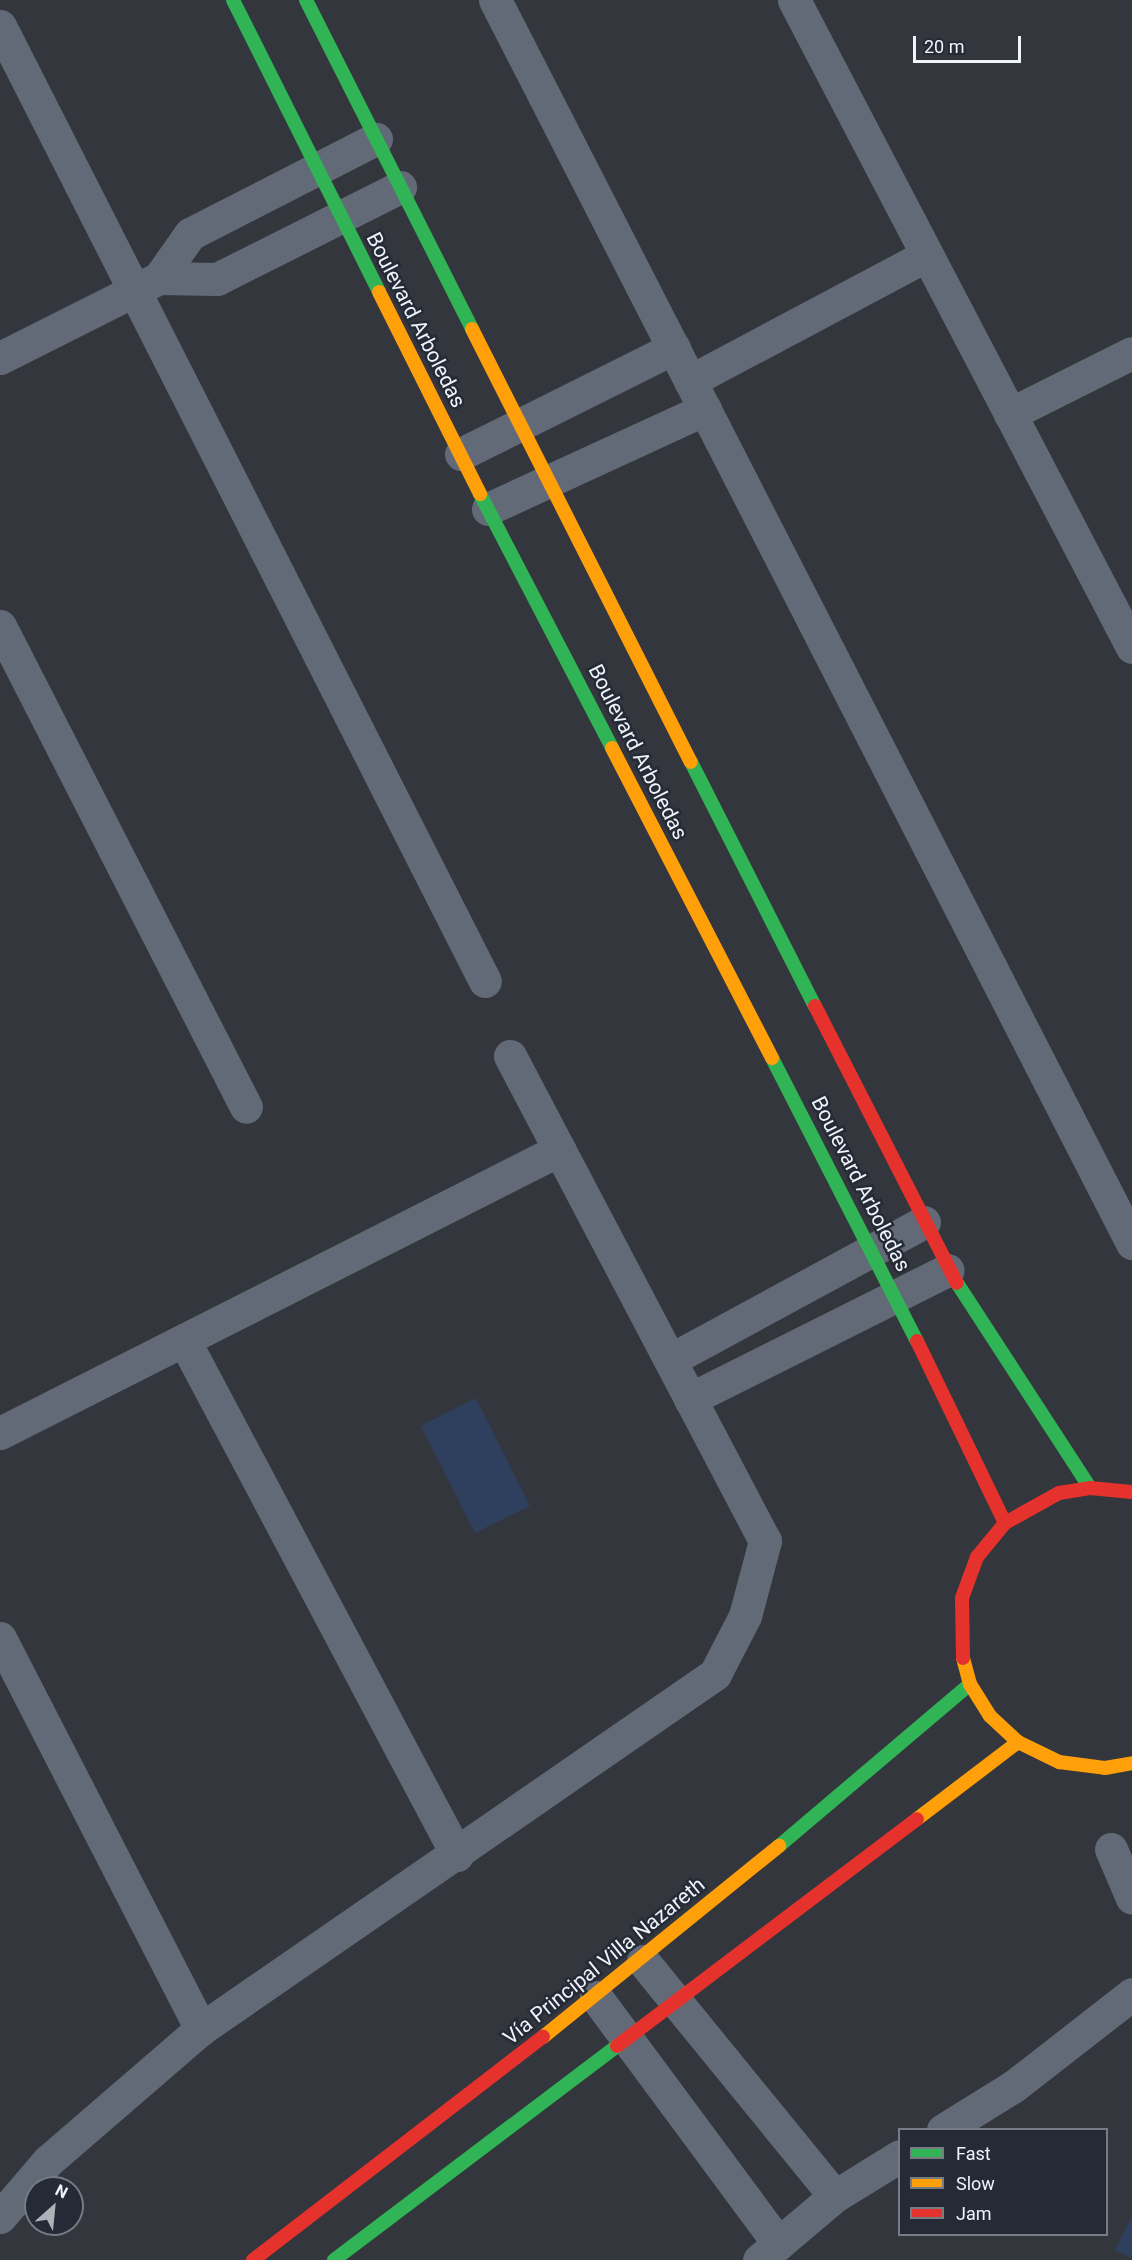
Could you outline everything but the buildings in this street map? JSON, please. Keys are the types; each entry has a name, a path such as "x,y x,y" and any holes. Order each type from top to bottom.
{"street":[{"name":"Boulevard Arboledas","path":"233,0 488,509 872,1250 1005,1524"},
{"name":"Boulevard Arboledas","path":"306,0 948,1270 1090,1488"},
{"path":"495,0 1132,1243"},
{"path":"805,4 927,255 1132,647"},
{"path":"0,26 146,284 485,981"},
{"path":"0,358 146,284 190,234 376,139"},
{"path":"146,284 217,279 400,188"},
{"path":"690,381 927,255"},
{"path":"460,454 674,348"},
{"path":"1010,414 1132,353"},
{"path":"488,509 705,409"},
{"path":"0,626 246,1107"},
{"path":"0,2217 48,2161 201,2029 458,1855 715,1674 745,1616 765,1541 510,1056"},
{"path":"0,1433 560,1150"},
{"path":"670,1360 924,1222"},
{"path":"690,1399 948,1270"},
{"path":"184,1340 458,1855"},
{"path":"1132,1492 1090,1488 1030,1505 1005,1524 977,1557 962,1598 959,1641 970,1683 990,1716 1018,1742 1059,1762 1105,1768 1132,1763"},
{"path":"0,1638 201,2029"},
{"name":"Vía Principal Villa Nazareth","path":"253,2260 643,1961 970,1683"},
{"path":"333,2260 676,2003 1018,1742"},
{"path":"1111,1849 1132,1898"},
{"path":"643,1961 835,2196"},
{"path":"946,2128 1014,2086 1132,1994"},
{"path":"596,1996 627,2038 769,2252 835,2196 898,2157"}],"shaded area":[{"path":"476,1398 530,1506 475,1533 421,1426"},
{"path":"1132,2216 1132,2259 1115,2250"}],"traffic: fast":[{"path":"233,0 379,292"},
{"path":"306,0 472,329"},
{"path":"480,494 612,748"},
{"path":"691,762 815,1006"},
{"path":"772,1058 917,1341"},
{"path":"957,1283 1090,1488"},
{"path":"779,1846 970,1684"},
{"path":"334,2260 617,2046"}],"traffic: slow":[{"path":"379,292 480,494"},
{"path":"472,329 691,762"},
{"path":"612,748 772,1058"},
{"path":"963,1658 970,1684 990,1716 1018,1742 1059,1762 1105,1768 1132,1763"},
{"path":"917,1819 1018,1742"},
{"path":"543,2037 779,1846"}],"traffic: jam":[{"path":"815,1006 957,1283"},
{"path":"917,1341 1005,1523"},
{"path":"963,1658 962,1598 977,1557 1005,1523 1059,1493 1090,1488 1132,1492"},
{"path":"617,2046 917,1819"},
{"path":"253,2260 543,2037"}]}
